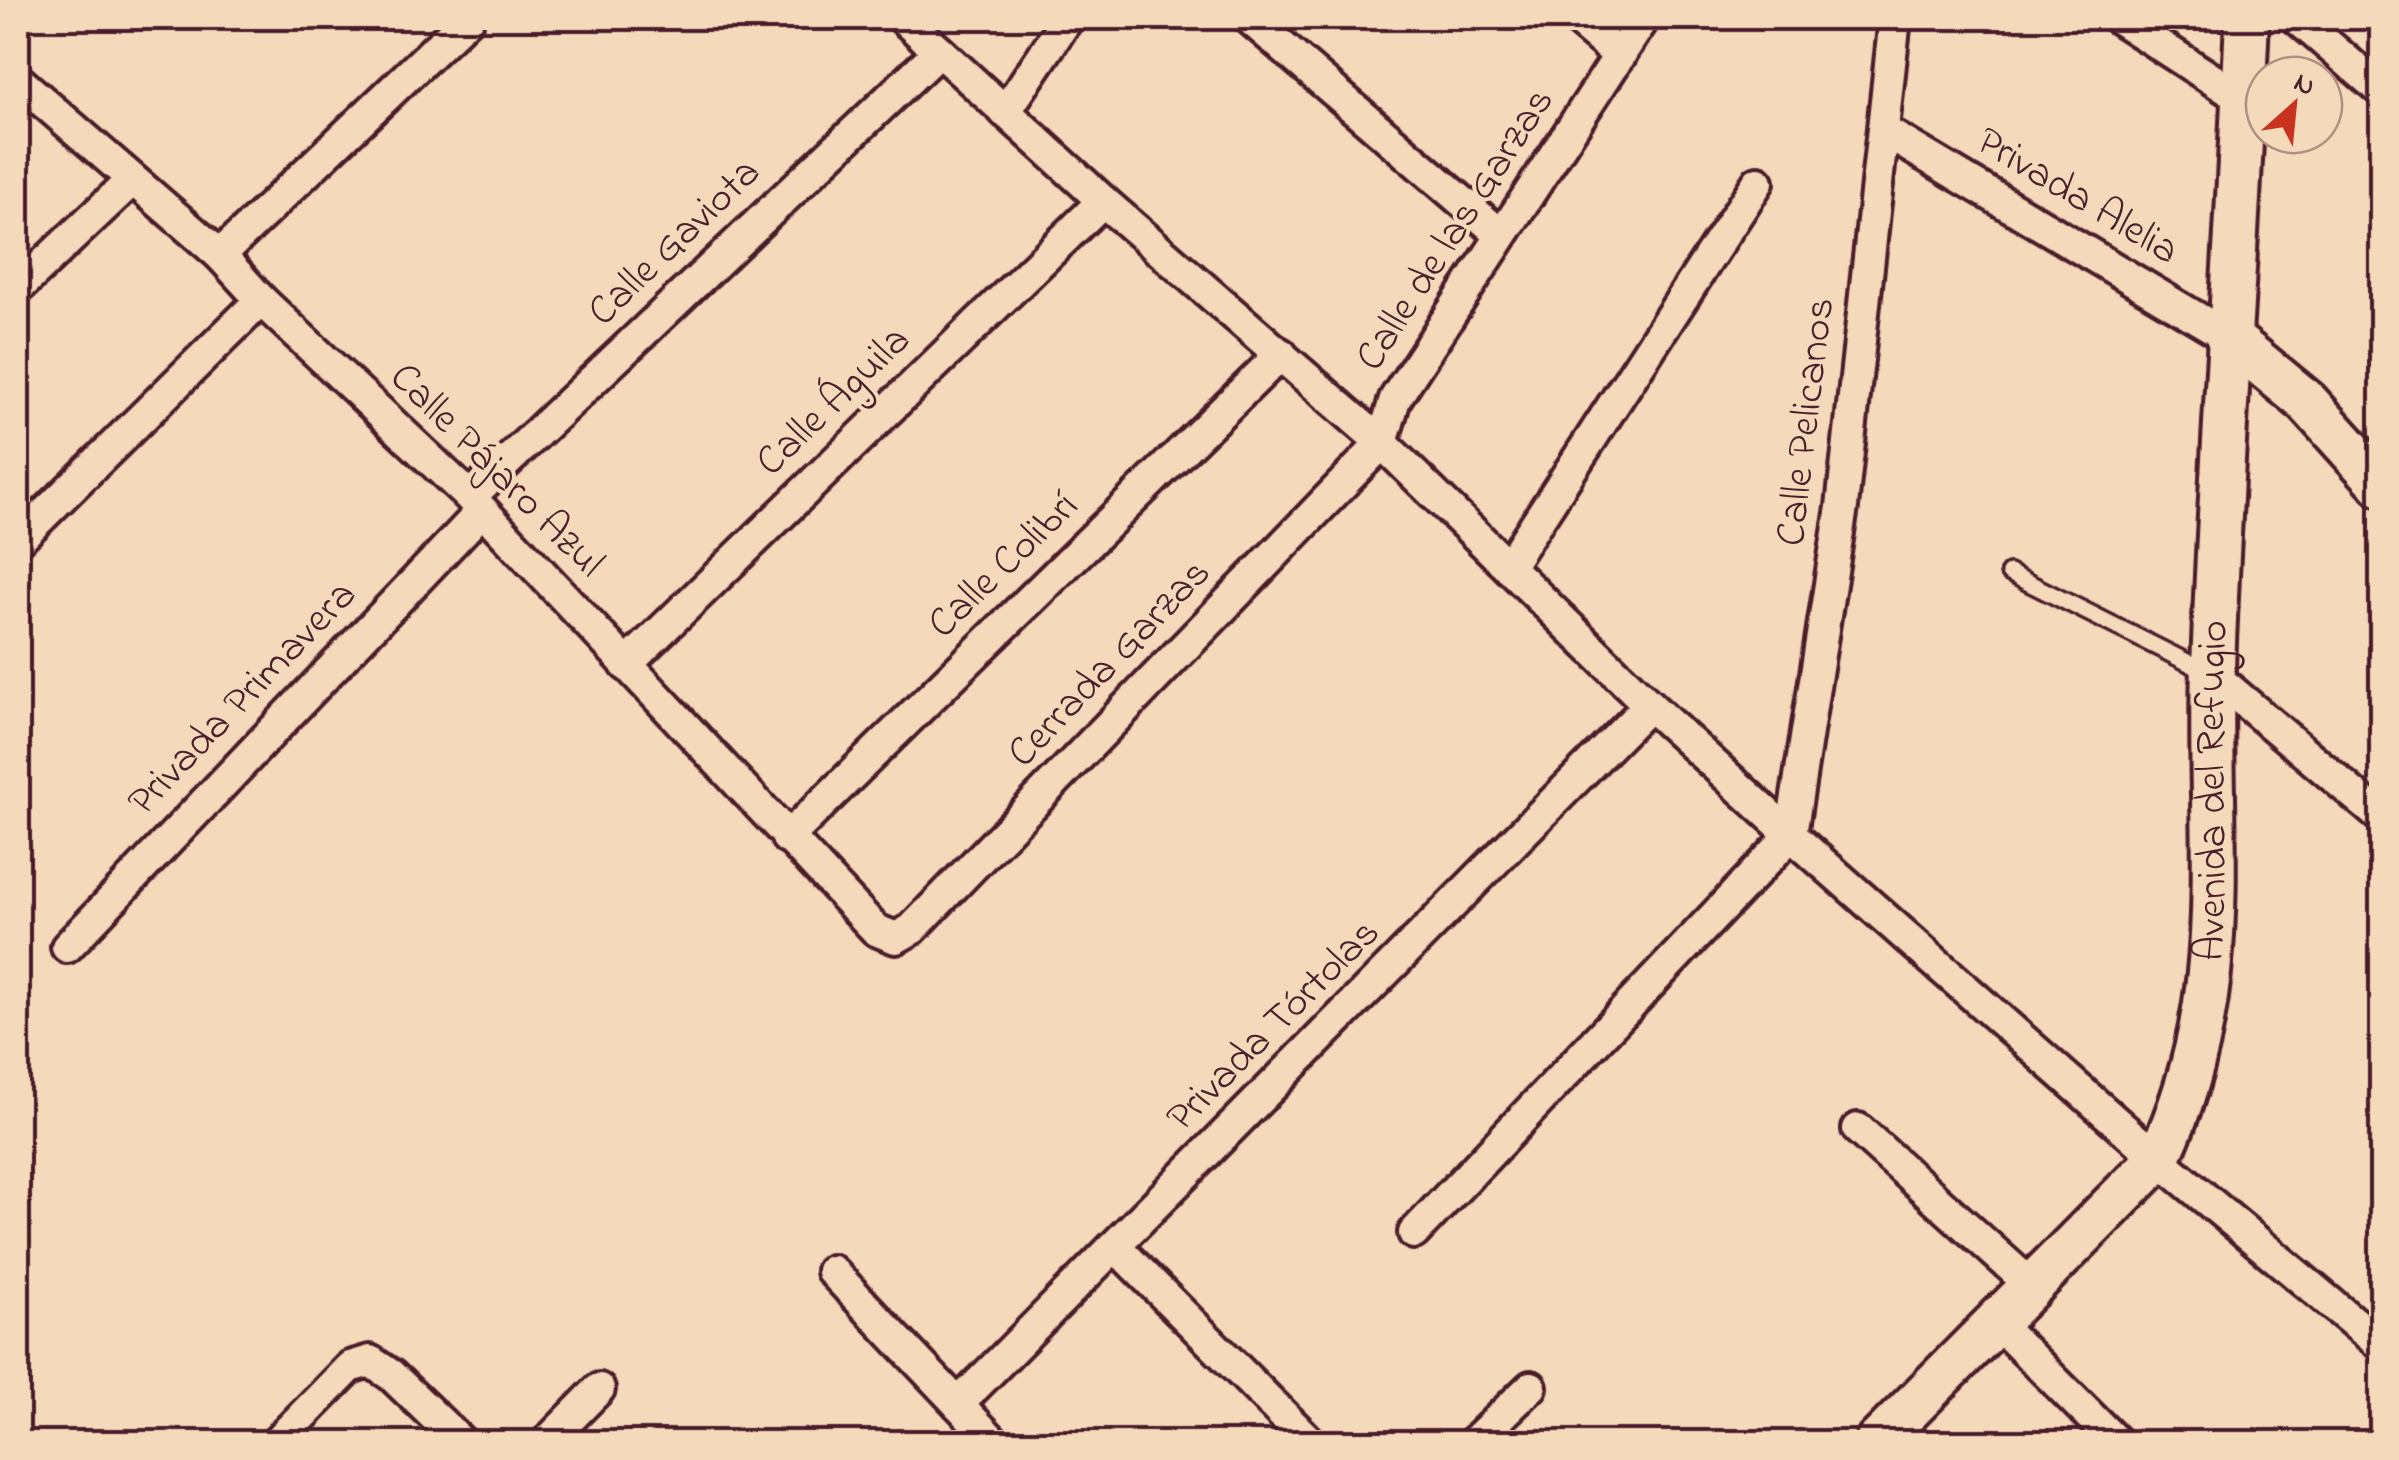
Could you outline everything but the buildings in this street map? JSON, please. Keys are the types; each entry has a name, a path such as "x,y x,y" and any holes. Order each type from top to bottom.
{"main road":[{"name":"Avenida del Refugio","path":"2246,55 2247,18"},
{"name":"Avenida del Refugio","path":"1878,1442 2158,1160 2185,1103 2212,976 2217,840 2213,674 2227,336 2244,100"},
{"path":"2227,336 2306,402 2382,484"}],"street":[{"path":"220,255 468,18"},
{"path":"902,18 1102,201 1382,444 1650,705 1791,835 2158,1160 2382,1346"},
{"path":"1005,112 1068,18"},
{"path":"1249,18 1500,234"},
{"path":"1576,18 1620,56"},
{"name":"Calle de las Garzas","path":"1382,444 1395,399 1644,18"},
{"name":"Calle Pelicanos","path":"1791,835 1842,507 1895,18"},
{"path":"2118,18 2244,100"},
{"path":"2297,18 2382,91"},
{"name":"Calle Gaviota","path":"476,504 939,50"},
{"name":"Calle Pájaro Azul","path":"18,80 220,255 261,300 476,504 876,930 896,938"},
{"name":"Privada Alelia","path":"1884,132 2227,336"},
{"path":"18,288 132,180"},
{"path":"1509,565 1758,182"},
{"name":"Calle Águila","path":"626,665 1102,201"},
{"path":"18,540 261,300"},
{"name":"Calle Colibrí","path":"787,838 1281,354"},
{"name":"Cerrada Garzas","path":"896,938 912,929 1382,444"},
{"name":"Privada Primavera","path":"66,946 476,504"},
{"path":"2213,674 2382,818"},
{"name":"Privada Tórtolas","path":"958,1404 1650,705"},
{"path":"1414,1232 1791,835"},
{"path":"1858,1129 2031,1286"},
{"path":"1116,1247 1310,1442"},
{"path":"832,1271 994,1442"},
{"path":"1996,1322 2116,1442"},
{"path":"277,1442 350,1367 370,1361 391,1375 461,1442"},
{"path":"1474,1442 1531,1387"},
{"path":"547,1442 599,1390"}],"lane":[{"path":"2009,574 2213,674"}]}
